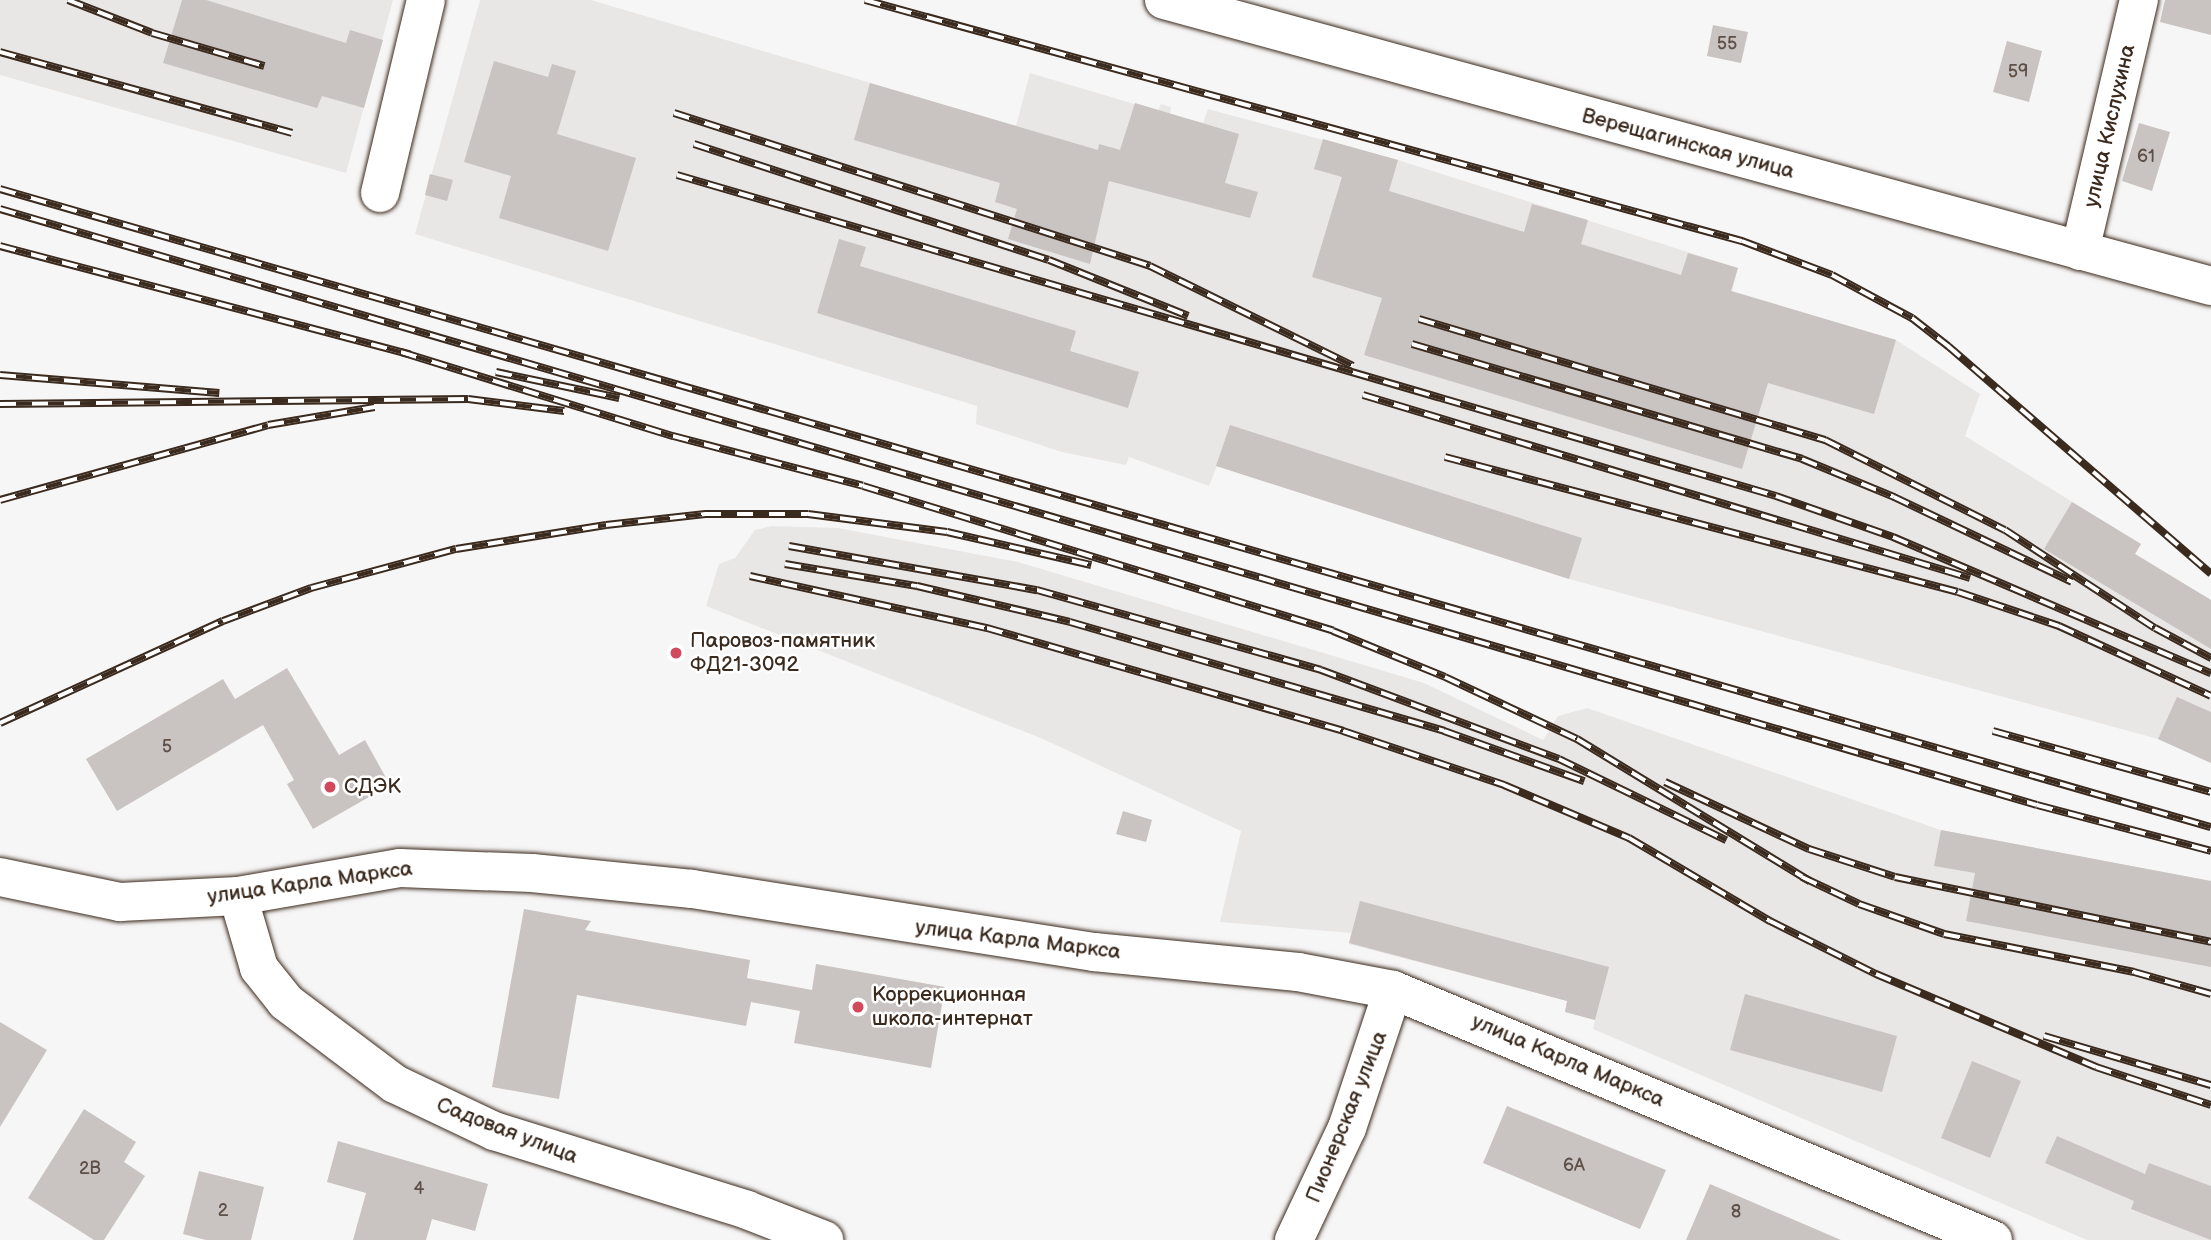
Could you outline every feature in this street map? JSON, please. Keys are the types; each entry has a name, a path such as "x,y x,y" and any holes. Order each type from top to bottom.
{"main road":[{"path":"380,193 426,0"},
{"name":"Верещагинская улица","path":"1164,0 2211,286"},
{"name":"улица Кислухина","path":"2080,251 2139,0"},
{"name":"улица Карла Маркса","path":"0,877 120,902 238,896 400,868 532,873 692,890 1094,952 1298,972 1393,990 1993,1240"},
{"name":"Садовая улица","path":"238,896 259,968 286,1002 395,1084 494,1131 747,1210 824,1240"},
{"name":"Пионерская улица","path":"1293,1240 1346,1128 1393,990"}],"shaded area":[{"path":"0,0 393,0 346,173 0,75"},
{"path":"480,0 591,0 1016,126 1030,73 1158,111 1161,104 1171,107 1170,114 1203,123 1208,109 1398,160 1738,268 1732,291 1896,340 1980,394 1965,436 2141,544 2135,554 2211,600 2211,763 2158,739 1569,579 1217,466 1209,486 1129,457 1126,465 1062,452 976,424 977,406 415,234"},
{"path":"772,526 838,528 1018,562 1424,683 1543,740 1558,716 1587,708 1941,830 2211,881 2211,1240 2087,1240 1593,1029 1595,1020 1565,1012 1567,1001 1349,944 1351,933 1220,922 1241,831 1043,739 706,606 719,564 735,558 755,530"}],"building":[{"path":"182,0 206,0 346,43 350,30 383,40 364,108 322,96 317,108 163,63"},
{"path":"2165,0 2211,0 2211,35 2160,22"},
{"path":"1713,25 1748,32 1741,63 1707,56"},
{"path":"2007,41 2042,51 2029,102 1993,92"},
{"path":"494,61 548,77 552,64 576,71 557,134 636,158 608,251 499,218 511,176 464,162"},
{"path":"870,83 1098,150 1099,144 1120,150 1135,103 1239,134 1225,183 1258,192 1250,218 1109,181 1090,264 1008,239 1017,209 995,202 1000,183 854,140"},
{"path":"2139,123 2170,132 2152,191 2122,181"},
{"path":"1323,139 1398,160 1389,191 1524,232 1532,204 1588,220 1581,244 1681,275 1688,253 1738,268 1731,291 1896,340 1874,414 1768,383 1742,469 1364,355 1382,298 1312,277 1342,177 1314,169"},
{"path":"430,174 453,180 447,201 425,195"},
{"path":"839,239 866,247 860,266 1076,331 1070,351 1139,372 1128,408 817,313"},
{"path":"1230,425 1582,538 1569,579 1216,466"},
{"path":"2072,502 2141,544 2135,554 2211,600 2211,649 2044,549"},
{"path":"287,668 339,755 365,740 390,785 313,829 287,784 294,780 263,725 117,811 86,759 223,679 235,699"},
{"path":"2177,697 2211,712 2211,763 2158,739"},
{"path":"1123,811 1152,820 1146,842 1116,834"},
{"path":"1941,830 2211,881 2211,967 1966,921 1975,873 1934,866"},
{"path":"1360,901 1609,967 1595,1020 1565,1012 1567,1001 1349,943"},
{"name":"Коррекционная школа-интернат","path":"524,909 591,921 585,930 750,960 747,978 812,990 816,964 945,987 931,1068 794,1043 800,1011 751,1002 746,1026 577,995 559,1099 492,1087"},
{"path":"1745,994 1897,1036 1882,1092 1730,1050"},
{"path":"0,1022 47,1050 0,1127"},
{"path":"1972,1061 2021,1081 1990,1158 1941,1138"},
{"path":"1507,1106 1666,1170 1640,1229 1483,1163"},
{"path":"84,1109 136,1142 124,1162 145,1176 104,1240 94,1240 28,1198"},
{"path":"2057,1136 2145,1174 2149,1163 2211,1186 2211,1240 2131,1209 2134,1201 2045,1163"},
{"path":"338,1141 488,1184 475,1231 432,1219 426,1240 353,1240 366,1193 327,1182"},
{"path":"199,1171 264,1187 251,1240 206,1240 183,1234"},
{"path":"1710,1184 1841,1240 1686,1240"}],"railway":[{"path":"68,0 152,33 264,66"},
{"path":"865,0 1742,241 1832,275 1912,318 1948,346 2211,574"},
{"path":"0,52 292,133"},
{"path":"674,113 1150,266 1353,366"},
{"path":"694,144 1049,260 1188,316"},
{"path":"677,175 1776,496 1893,537 2211,673"},
{"path":"0,189 2211,827"},
{"path":"0,209 2037,805 2211,851"},
{"path":"0,246 410,354"},
{"path":"1419,319 1825,440 2005,530 2155,628 2211,658"},
{"path":"1412,344 1802,459 1894,497 2072,582"},
{"path":"401,352 673,436 863,486 1333,631 1445,677 1577,739 1810,881"},
{"path":"496,372 619,398"},
{"path":"0,375 219,393"},
{"path":"1363,395 1970,578"},
{"path":"0,404 468,399 564,411"},
{"path":"0,500 268,425 374,407"},
{"path":"1445,457 1958,592 2059,626 2211,696"},
{"path":"0,723 223,621 311,588 456,549 606,525 705,514 808,514 947,532 1091,565"},
{"path":"789,546 1037,590 1321,670 1559,759 1726,840"},
{"path":"785,564 917,586 1070,622 1444,731 1584,781"},
{"path":"750,576 987,628 1343,731 1504,785 1629,838 1770,921 1876,974 2096,1067 2211,1105"},
{"path":"1993,731 2211,792"},
{"path":"1665,782 1809,849 1895,877 2211,942"},
{"path":"1802,877 1859,904 1944,934 2134,972 2211,994"},
{"path":"2044,1036 2211,1085"}],"place":[{"name":"Паровоз-памятник ФД21-3092","path":"676,653"},
{"name":"СДЭК","path":"330,787"},
{"name":"Коррекционная школа-интернат","path":"858,1007"}]}
